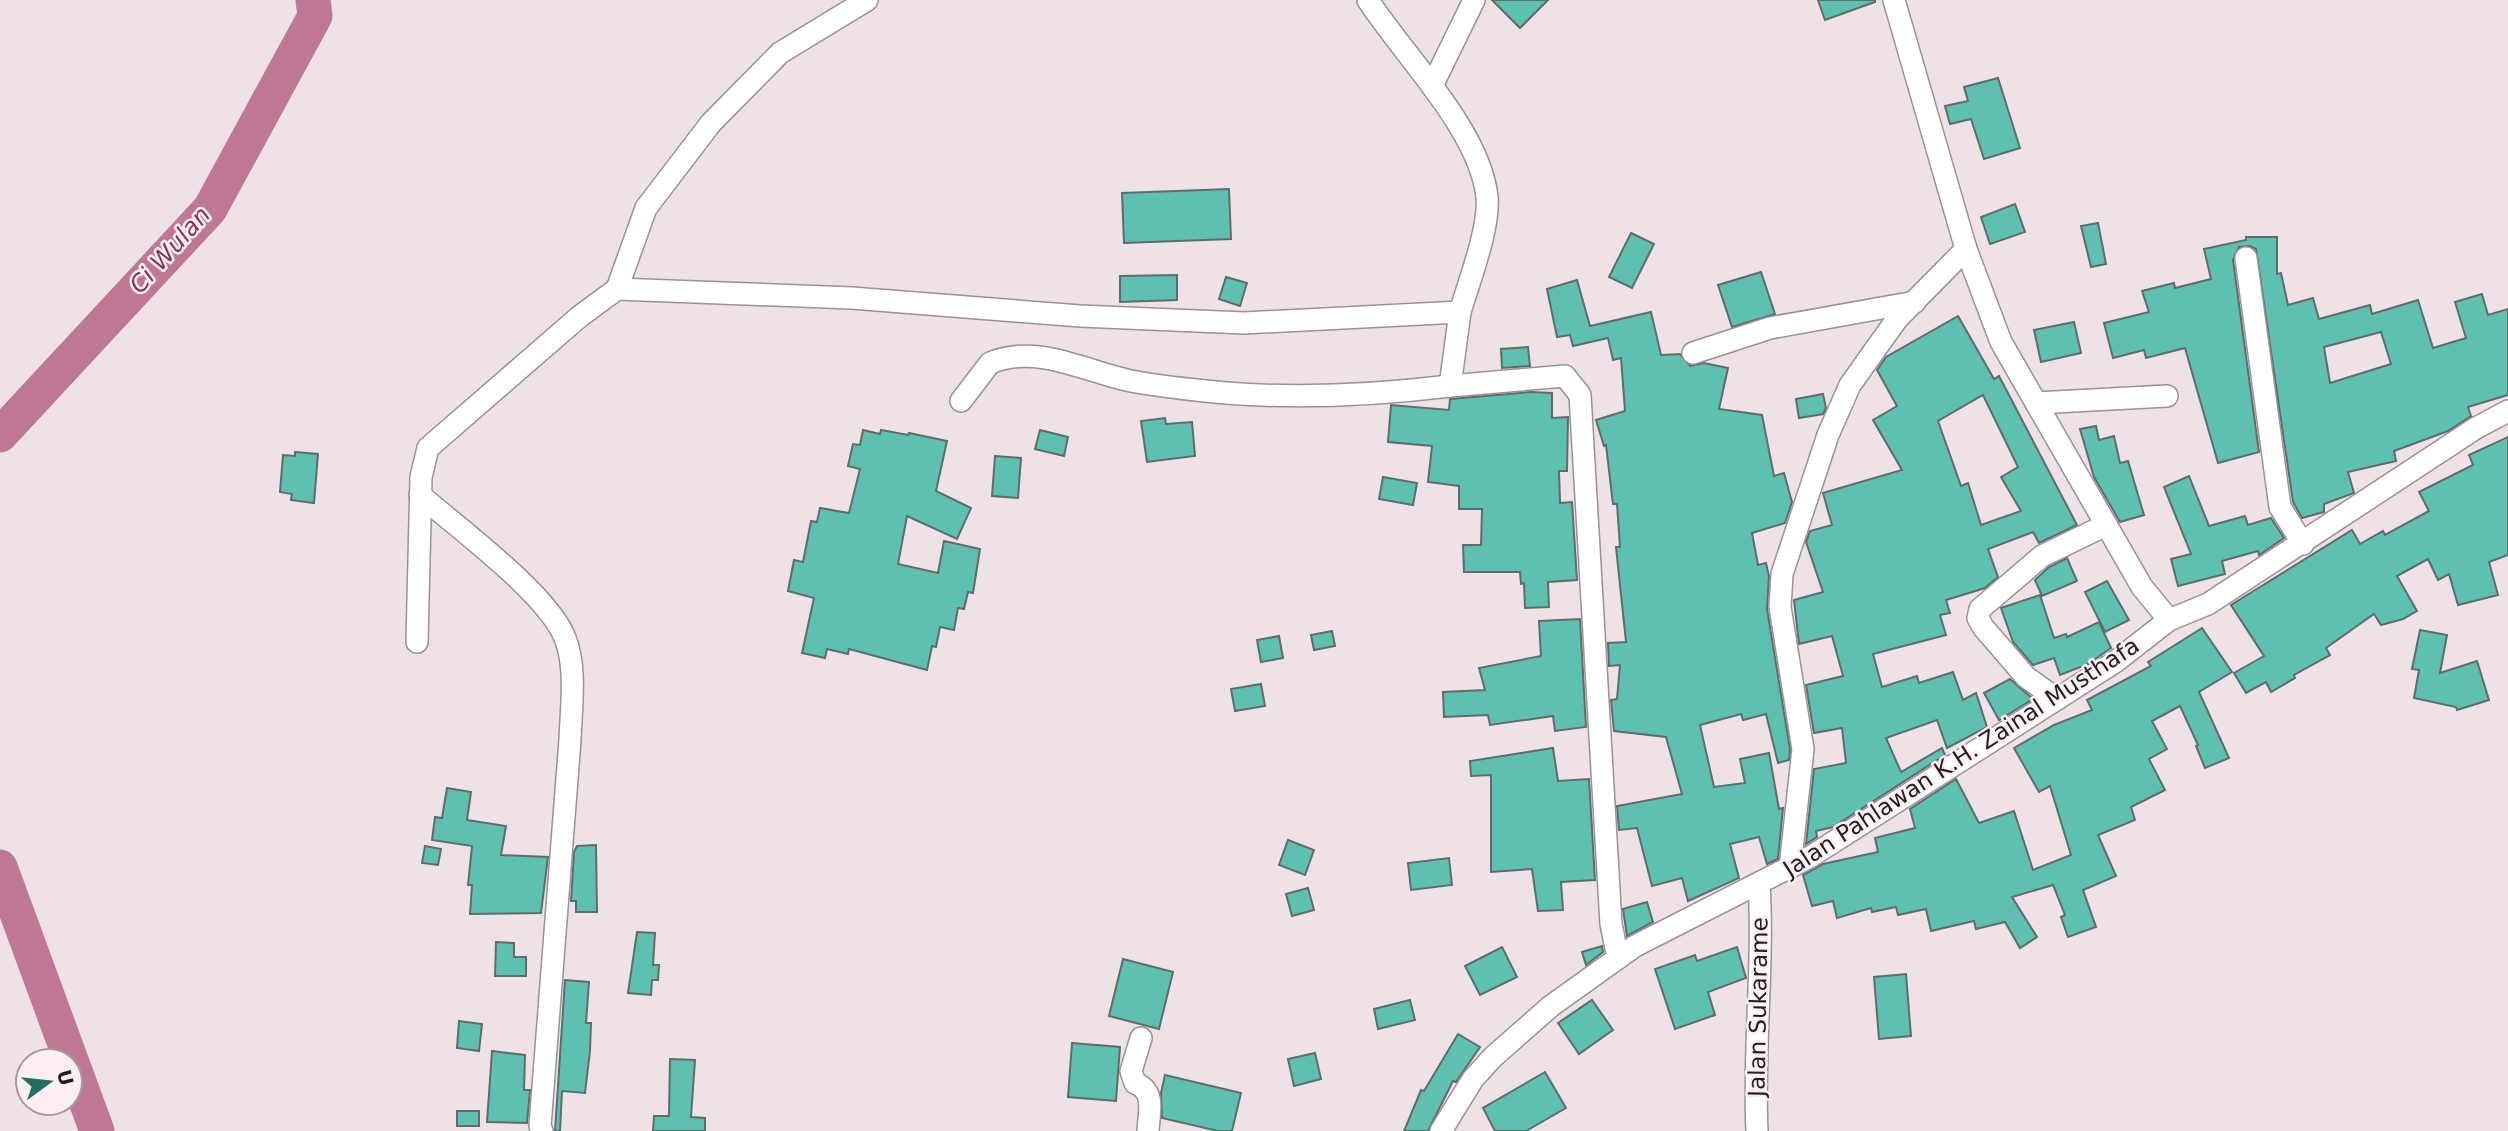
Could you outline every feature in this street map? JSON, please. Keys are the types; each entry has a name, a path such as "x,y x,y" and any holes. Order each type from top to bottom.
{"street":[{"path":"416,642 420,495 428,448 579,317 617,289 646,208 711,123 780,53 867,0"},
{"path":"1368,0 1388,32 1432,86 1458,125 1480,167 1488,198 1477,259 1460,312 1450,386"},
{"path":"1432,86 1475,0"},
{"path":"1894,0 1966,249 2001,342 2142,587 2169,620"},
{"path":"1790,868 1803,749 1780,607 1782,574 1828,435 1850,385 1877,343 1966,249"},
{"path":"2246,258 2280,508 2303,544"},
{"path":"617,289 852,298 1080,316 1244,323 1460,312"},
{"path":"1693,353 1770,328 1915,302"},
{"path":"961,401 990,363 1018,359 1050,359 1084,365 1128,380 1229,393 1321,398 1380,395 1565,376 1580,395 1611,924 1618,958"},
{"path":"2036,403 2167,396"},
{"name":"Jalan Pahlawan K.H. Zainal Musthafa","path":"1441,1131 1473,1079 1493,1057 1550,1006 1635,946 1790,868 2115,662 2169,620 2208,604 2476,428 2508,411"},
{"path":"420,495 534,594 565,636 568,649 572,691 570,740 540,1125 542,1131"},
{"path":"2057,699 2026,677 1983,627 1978,618 1980,609 2042,556 2106,525"},
{"name":"Jalan Sukarame","path":"1757,1131 1755,1078 1762,940 1759,883"},
{"path":"1140,1038 1130,1072 1135,1083 1145,1087 1150,1095 1148,1131"}],"building":[{"path":"1492,0 1548,0 1520,28"},
{"path":"1818,0 1875,0 1875,2 1825,20"},
{"path":"1998,78 2020,148 1984,159 1971,119 1950,124 1945,106 1968,101 1964,87"},
{"path":"1229,189 1231,239 1124,243 1122,193"},
{"path":"2015,204 2025,232 1990,244 1981,217"},
{"path":"2098,223 2106,264 2091,267 2081,226"},
{"path":"1631,233 1654,244 1632,288 1609,277"},
{"path":"2246,237 2277,237 2277,274 2281,273 2288,305 2313,298 2319,319 2370,305 2372,314 2418,300 2433,348 2466,338 2455,302 2482,294 2488,315 2508,309 2508,395 2468,407 2471,416 2448,431 2394,451 2396,461 2348,472 2354,493 2324,504 2324,512 2302,518 2293,502 2256,249 2250,246 2239,247 2233,260 2259,452 2218,463 2185,348 2146,358 2144,350 2113,358 2104,323 2149,312 2142,291 2174,283 2175,288 2211,279 2204,249 2246,240","holes":["2381,332 2391,364 2330,383 2324,347"]},
{"path":"1761,272 1775,314 1732,327 1718,285"},
{"path":"1177,275 1177,300 1120,302 1120,276"},
{"path":"1226,277 1247,283 1240,306 1219,299"},
{"path":"1577,280 1590,326 1651,312 1661,355 1680,354 1690,366 1704,363 1728,368 1719,409 1762,415 1774,476 1784,473 1792,502 1785,523 1752,533 1758,565 1766,563 1769,576 1767,609 1790,749 1789,760 1778,763 1766,714 1743,720 1741,714 1700,725 1714,787 1745,783 1740,759 1769,753 1779,809 1783,808 1778,859 1767,864 1759,837 1730,844 1739,878 1688,901 1682,878 1652,886 1637,828 1619,830 1617,806 1682,794 1666,737 1614,731 1611,700 1617,699 1620,665 1609,666 1608,643 1626,642 1616,547 1620,547 1617,504 1613,504 1606,445 1604,446 1596,420 1625,411 1621,358 1613,360 1608,338 1573,346 1570,335 1557,337 1547,289"},
{"path":"1958,316 1994,379 1999,376 2077,525 2039,543 2033,532 1988,549 1998,577 1985,588 1946,600 1950,613 1940,615 1946,635 1873,654 1882,687 1917,676 1919,683 1953,672 1963,700 1976,693 1987,727 1947,748 1937,720 1886,738 1901,772 1942,748 1945,755 1833,827 1816,831 1817,837 1806,844 1814,769 1846,763 1842,728 1814,733 1806,685 1843,676 1832,636 1799,644 1794,600 1823,592 1806,542 1810,531 1832,525 1823,493 1902,470 1873,420 1897,406 1877,370 1886,357","holes":["1983,395 2018,467 2001,477 2021,511 1981,525 1968,483 1961,486 1938,421"]},
{"path":"2074,322 2081,353 2041,362 2034,330"},
{"path":"1528,347 1530,366 1502,368 1501,349"},
{"path":"1531,392 1552,393 1552,418 1568,417 1567,471 1559,471 1560,503 1572,502 1577,580 1548,582 1549,607 1525,608 1524,583 1521,584 1520,572 1464,572 1463,545 1481,545 1482,509 1459,509 1459,486 1428,482 1432,446 1388,442 1391,405 1449,410 1450,399"},
{"path":"1823,394 1826,408 1823,414 1799,418 1796,399"},
{"path":"1165,418 1166,424 1192,422 1195,456 1147,462 1141,421"},
{"path":"2096,426 2099,440 2114,436 2120,463 2128,461 2144,515 2120,522 2094,477 2080,429"},
{"path":"863,430 880,434 881,430 909,433 947,441 936,491 971,508 957,539 907,516 898,564 938,573 944,541 980,549 973,593 968,592 964,609 958,608 954,630 940,627 936,647 932,646 927,670 849,649 848,654 827,649 825,658 802,653 814,598 788,591 794,560 803,562 811,521 817,522 820,508 849,513 860,469 848,466 853,444 860,445"},
{"path":"1040,430 1068,437 1064,456 1035,449"},
{"path":"2508,437 2508,555 2489,562 2498,595 2458,605 2449,574 2438,580 2428,559 2397,576 2417,611 2403,619 2381,625 2374,614 2326,648 2330,655 2294,675 2295,678 2271,692 2266,682 2246,693 2234,673 2264,656 2231,605 2352,530 2360,544 2383,531 2385,535 2429,511 2419,492 2473,465 2469,455"},
{"path":"295,452 318,454 314,503 291,500 292,494 280,492 283,455 295,456"},
{"path":"995,456 1021,458 1018,498 992,496"},
{"path":"2189,476 2209,526 2245,516 2248,525 2271,518 2284,538 2259,555 2258,551 2222,561 2225,574 2178,586 2171,559 2191,554 2164,487"},
{"path":"1383,477 1417,483 1413,505 1379,499"},
{"path":"2067,558 2077,581 2042,596 2035,580 2049,567"},
{"path":"2107,581 2129,620 2105,632 2085,592"},
{"path":"2040,595 2054,638 2066,634 2067,637 2099,622 2111,648 2088,664 2060,675 2054,658 2033,665 2013,642 2001,608"},
{"path":"1580,619 1586,727 1555,731 1553,716 1490,725 1488,715 1444,717 1443,692 1485,690 1479,668 1541,656 1539,621"},
{"path":"2202,628 2232,672 2199,692 2229,758 2205,768 2196,746 2198,745 2180,706 2152,721 2167,749 2149,759 2165,790 2131,807 2135,820 2098,835 2116,876 2083,890 2096,927 2068,937 2061,917 2065,915 2053,885 2012,897 2037,937 2020,948 2005,922 1976,929 1974,921 1931,931 1926,909 1898,915 1896,907 1872,912 1871,908 1837,918 1833,901 1812,906 1803,875 1823,864 1878,852 1875,838 1915,828 1910,809 1956,779 1979,823 2014,811 2033,870 2071,855 2050,786 2039,792 2014,748 2054,725 2092,710 2087,700 2151,666 2148,662"},
{"path":"2420,630 2447,635 2440,673 2477,661 2489,700 2457,710 2456,707 2414,698 2419,670 2412,669"},
{"path":"1332,631 1335,646 1314,650 1311,635"},
{"path":"1279,636 1283,658 1261,662 1257,640"},
{"path":"2010,679 2033,699 1999,720 1984,693"},
{"path":"1261,684 1265,706 1235,711 1231,689"},
{"path":"1553,748 1558,781 1589,779 1595,880 1561,882 1563,910 1538,911 1532,869 1491,872 1491,775 1471,776 1470,761"},
{"path":"447,788 471,792 467,820 506,826 501,855 548,857 541,913 470,914 472,885 468,885 472,846 432,840 435,817 442,818"},
{"path":"1288,840 1314,850 1305,875 1279,865"},
{"path":"596,845 597,912 576,912 576,901 571,901 574,852 577,846"},
{"path":"425,846 441,849 438,865 422,863"},
{"path":"1449,858 1452,885 1411,890 1408,863"},
{"path":"1308,888 1314,910 1292,916 1286,894"},
{"path":"1647,902 1653,922 1627,936 1623,909"},
{"path":"637,932 655,933 653,965 659,965 658,980 652,980 651,995 628,993"},
{"path":"496,942 514,943 514,957 526,957 526,976 495,976"},
{"path":"1602,946 1603,952 1586,965 1582,952"},
{"path":"1502,947 1517,977 1480,995 1465,966"},
{"path":"1737,947 1746,978 1708,992 1715,1015 1675,1029 1655,969 1695,955 1697,961"},
{"path":"1123,959 1173,972 1159,1029 1109,1016"},
{"path":"1906,974 1911,1036 1879,1039 1874,977"},
{"path":"565,980 589,982 586,1023 591,1023 590,1051 585,1093 562,1091 560,1131 555,1131"},
{"path":"1410,1000 1415,1020 1378,1029 1374,1009"},
{"path":"1592,1000 1613,1030 1579,1054 1558,1023"},
{"path":"459,1021 482,1024 479,1051 457,1048"},
{"path":"1458,1034 1480,1047 1456,1082 1453,1081 1428,1131 1404,1131 1421,1090 1424,1091"},
{"path":"1072,1043 1120,1047 1116,1101 1068,1097"},
{"path":"492,1051 525,1055 524,1090 530,1090 527,1123 487,1122"},
{"path":"1315,1053 1321,1079 1294,1086 1288,1059"},
{"path":"670,1059 695,1060 691,1117 705,1118 705,1131 653,1131 654,1116 669,1116"},
{"path":"1545,1072 1566,1108 1526,1131 1495,1131 1483,1108"},
{"path":"1165,1075 1241,1093 1232,1131 1218,1131 1162,1118 1161,1093"},
{"path":"457,1111 479,1111 479,1126 457,1126"}],"waterway":[{"name":"Ci Wulan","path":"0,435 210,209 315,16 313,0"},
{"name":"Ci Wulan","path":"0,867 97,1131"}]}
